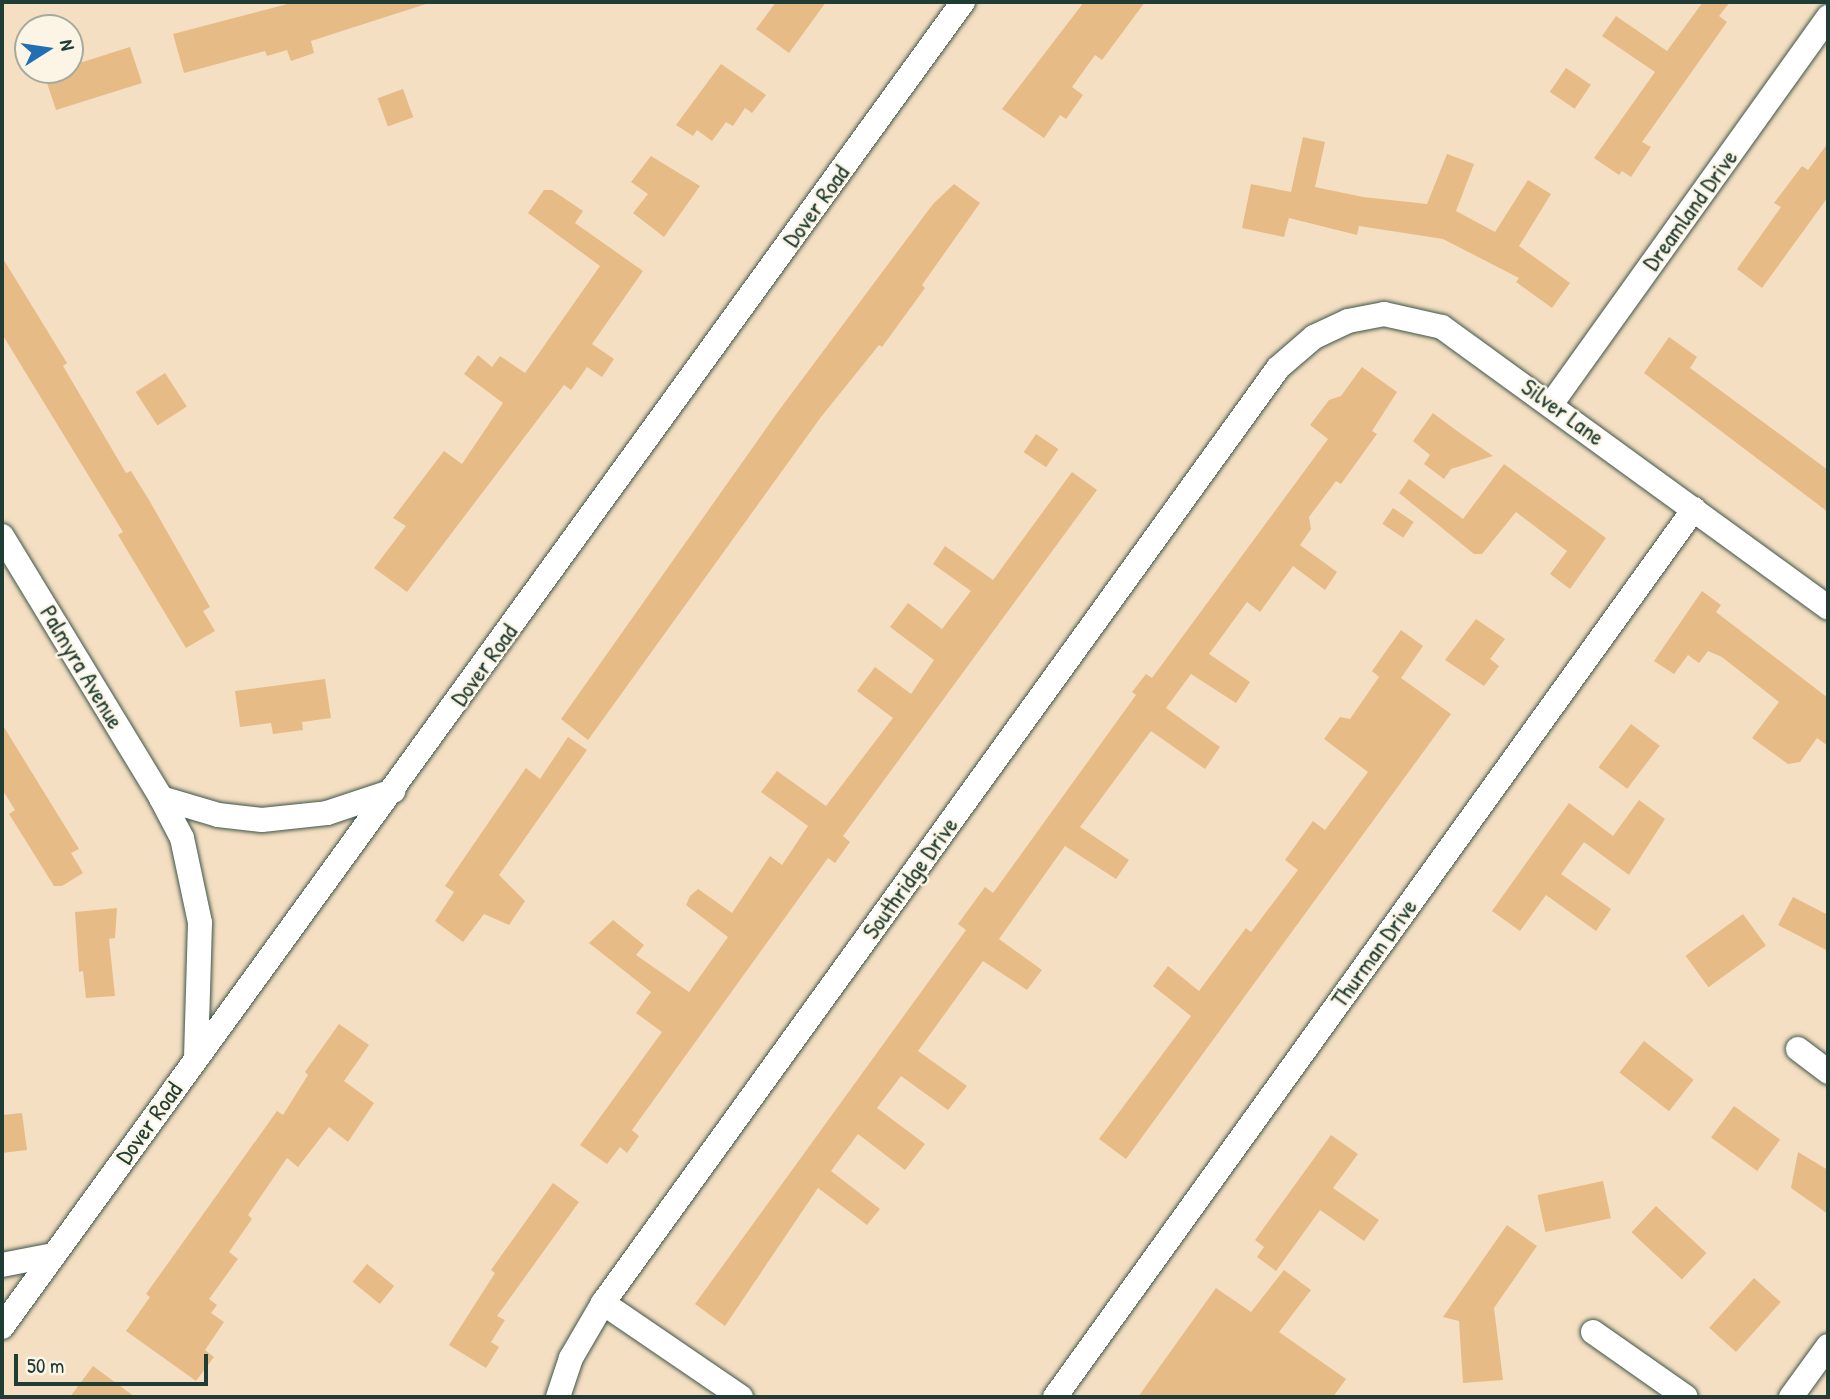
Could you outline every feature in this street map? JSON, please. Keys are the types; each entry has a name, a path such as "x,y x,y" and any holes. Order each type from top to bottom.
{"street":[{"name":"Dover Road","path":"2,1327 196,1057 393,792 963,2"},
{"name":"Dreamland Drive","path":"1552,403 1828,17"},
{"name":"Silver Lane","path":"1278,368 1314,337 1348,321 1384,314 1442,327 1552,403 1828,607"},
{"name":"Southridge Drive","path":"558,1397 571,1358 603,1303 1278,368"},
{"name":"Thurman Drive","path":"1055,1397 1694,509"},
{"name":"Palmyra Avenue","path":"2,536 161,798 182,838 200,923 202,964 196,1057"},
{"path":"161,798 218,815 262,820 327,814 393,792"},
{"path":"1797,1049 1828,1072"},
{"path":"2,1265 53,1255"},
{"path":"603,1303 741,1397"},
{"path":"1593,1332 1686,1397"},
{"path":"1791,1397 1828,1346"}],"building":[{"path":"295,2 426,4 311,41 314,53 291,61 287,50 267,56 265,51 184,73 173,34"},
{"path":"776,2 826,2 789,53 756,29"},
{"path":"1084,2 1145,2 1102,60 1095,55 1072,87 1083,95 1066,119 1060,115 1044,138 1002,109"},
{"path":"1703,2 1730,2 1719,16 1727,22 1642,142 1651,147 1631,177 1622,171 1619,175 1594,158 1655,72 1602,36 1616,16 1667,51"},
{"path":"130,47 142,83 56,110 47,84 84,84 84,62"},
{"path":"721,64 766,95 752,113 745,108 733,126 726,122 712,141 697,130 693,136 676,125"},
{"path":"1566,68 1591,85 1575,109 1550,92"},
{"path":"403,89 413,117 388,126 378,98"},
{"path":"1303,137 1325,142 1315,187 1363,197 1427,204 1447,154 1474,164 1456,211 1495,232 1528,180 1551,194 1519,246 1570,283 1552,308 1516,282 1519,278 1443,239 1359,226 1357,235 1289,218 1284,237 1242,228 1251,184 1291,192"},
{"path":"1828,143 1828,197 1762,288 1737,269 1781,207 1774,203 1802,166 1808,170"},
{"path":"651,156 700,186 664,237 633,213 648,194 631,182"},
{"path":"954,184 980,203 922,285 925,288 882,347 879,345 821,417 588,740 561,719 777,413 933,204"},
{"path":"544,190 552,190 583,211 575,223 643,271 592,344 614,359 602,377 587,367 571,390 564,385 407,592 374,568 406,526 393,518 444,451 462,464 503,403 464,374 478,355 492,367 500,356 525,373 600,266 528,213"},
{"path":"2,257 67,363 63,366 126,473 131,471 210,607 203,611 215,631 186,648 118,535 123,532 2,334"},
{"path":"1669,337 1697,357 1690,368 1828,470 1828,512 1644,373"},
{"path":"1362,367 1397,392 1372,431 1377,434 1341,484 1336,481 1309,517 1311,529 1300,545 1337,572 1325,590 1293,566 1260,612 1247,602 1209,654 1250,682 1236,703 1191,674 1166,708 1220,747 1205,769 1151,731 1080,827 1129,860 1116,879 1065,846 999,939 1042,970 1027,990 983,961 918,1051 967,1086 948,1110 901,1076 877,1108 925,1144 905,1170 858,1134 831,1171 880,1209 867,1225 818,1188 725,1326 695,1304 966,930 958,924 985,887 993,893 1136,695 1132,692 1146,674 1152,678 1328,439 1310,425 1329,400 1341,396"},
{"path":"165,373 187,407 157,426 136,392"},
{"path":"1433,413 1493,456 1451,469 1444,479 1424,464 1430,455 1413,441"},
{"path":"1036,434 1058,449 1046,467 1024,452"},
{"path":"1504,464 1606,538 1570,589 1550,574 1567,551 1516,512 1482,554 1474,554 1399,493 1409,479 1463,519"},
{"path":"1072,472 1097,490 843,836 850,842 835,863 828,858 632,1130 639,1136 627,1153 620,1147 607,1164 580,1145 662,1032 636,1013 651,992 589,943 613,920 644,945 636,955 689,992 728,937 686,905 690,896 698,889 732,913 770,856 782,865 808,826 761,792 777,771 826,806 893,718 857,691 875,667 911,694 934,660 890,627 908,603 942,629 971,591 933,564 945,546 993,580"},
{"path":"1393,508 1414,522 1403,538 1382,524"},
{"path":"1702,591 1721,605 1716,612 1828,698 1828,746 1817,738 1800,762 1788,764 1752,738 1779,702 1722,657 1708,651 1699,663 1688,655 1674,674 1654,661"},
{"path":"1476,619 1505,639 1490,659 1499,666 1484,686 1445,660"},
{"path":"1401,630 1423,646 1401,678 1451,714 1126,1159 1099,1139 1191,1016 1153,986 1168,966 1199,991 1246,928 1251,932 1298,870 1285,860 1313,821 1325,830 1368,772 1324,739 1340,717 1350,719 1379,677 1372,671"},
{"path":"325,679 331,718 302,722 303,730 273,734 271,723 240,727 235,691"},
{"path":"2,724 79,849 71,853 83,873 62,886 54,886 9,814 15,810 2,789"},
{"path":"1631,724 1660,746 1627,789 1599,767"},
{"path":"568,737 587,750 499,875 525,901 509,925 484,914 463,942 435,921 454,892 445,886 526,768 540,779"},
{"path":"1639,800 1665,819 1629,875 1584,842 1561,874 1611,909 1596,931 1546,895 1520,931 1492,911 1569,803 1613,836"},
{"path":"1793,897 1828,915 1828,951 1778,925"},
{"path":"117,908 115,938 109,939 115,996 86,998 83,971 79,972 75,912"},
{"path":"1743,914 1766,946 1708,987 1686,956"},
{"path":"339,1024 369,1045 344,1081 374,1103 348,1142 329,1127 298,1167 287,1158 248,1215 252,1219 229,1252 238,1259 209,1299 217,1305 211,1313 224,1322 205,1350 214,1357 196,1381 126,1331 150,1297 146,1294 277,1111 283,1115 308,1075 305,1072"},
{"path":"1644,1041 1694,1080 1669,1111 1619,1073"},
{"path":"1734,1106 1780,1140 1757,1171 1711,1138"},
{"path":"22,1113 27,1150 2,1153 2,1115"},
{"path":"1331,1135 1358,1154 1333,1188 1379,1220 1364,1241 1320,1210 1276,1271 1257,1257 1264,1247 1255,1240"},
{"path":"1798,1152 1828,1170 1828,1214 1791,1188"},
{"path":"1603,1181 1611,1218 1545,1232 1537,1195"},
{"path":"553,1183 579,1202 497,1316 505,1320 491,1342 499,1347 486,1368 449,1345 495,1273 491,1270"},
{"path":"1656,1206 1706,1253 1682,1279 1631,1232"},
{"path":"1507,1225 1537,1246 1494,1308 1503,1380 1463,1383 1459,1321 1443,1317"},
{"path":"367,1264 394,1286 380,1304 353,1282"},
{"path":"1284,1270 1311,1290 1279,1332 1346,1379 1333,1397 1138,1397 1216,1288 1251,1312"},
{"path":"1754,1278 1781,1302 1736,1352 1709,1328"},
{"path":"93,1366 135,1397 70,1397"}]}
